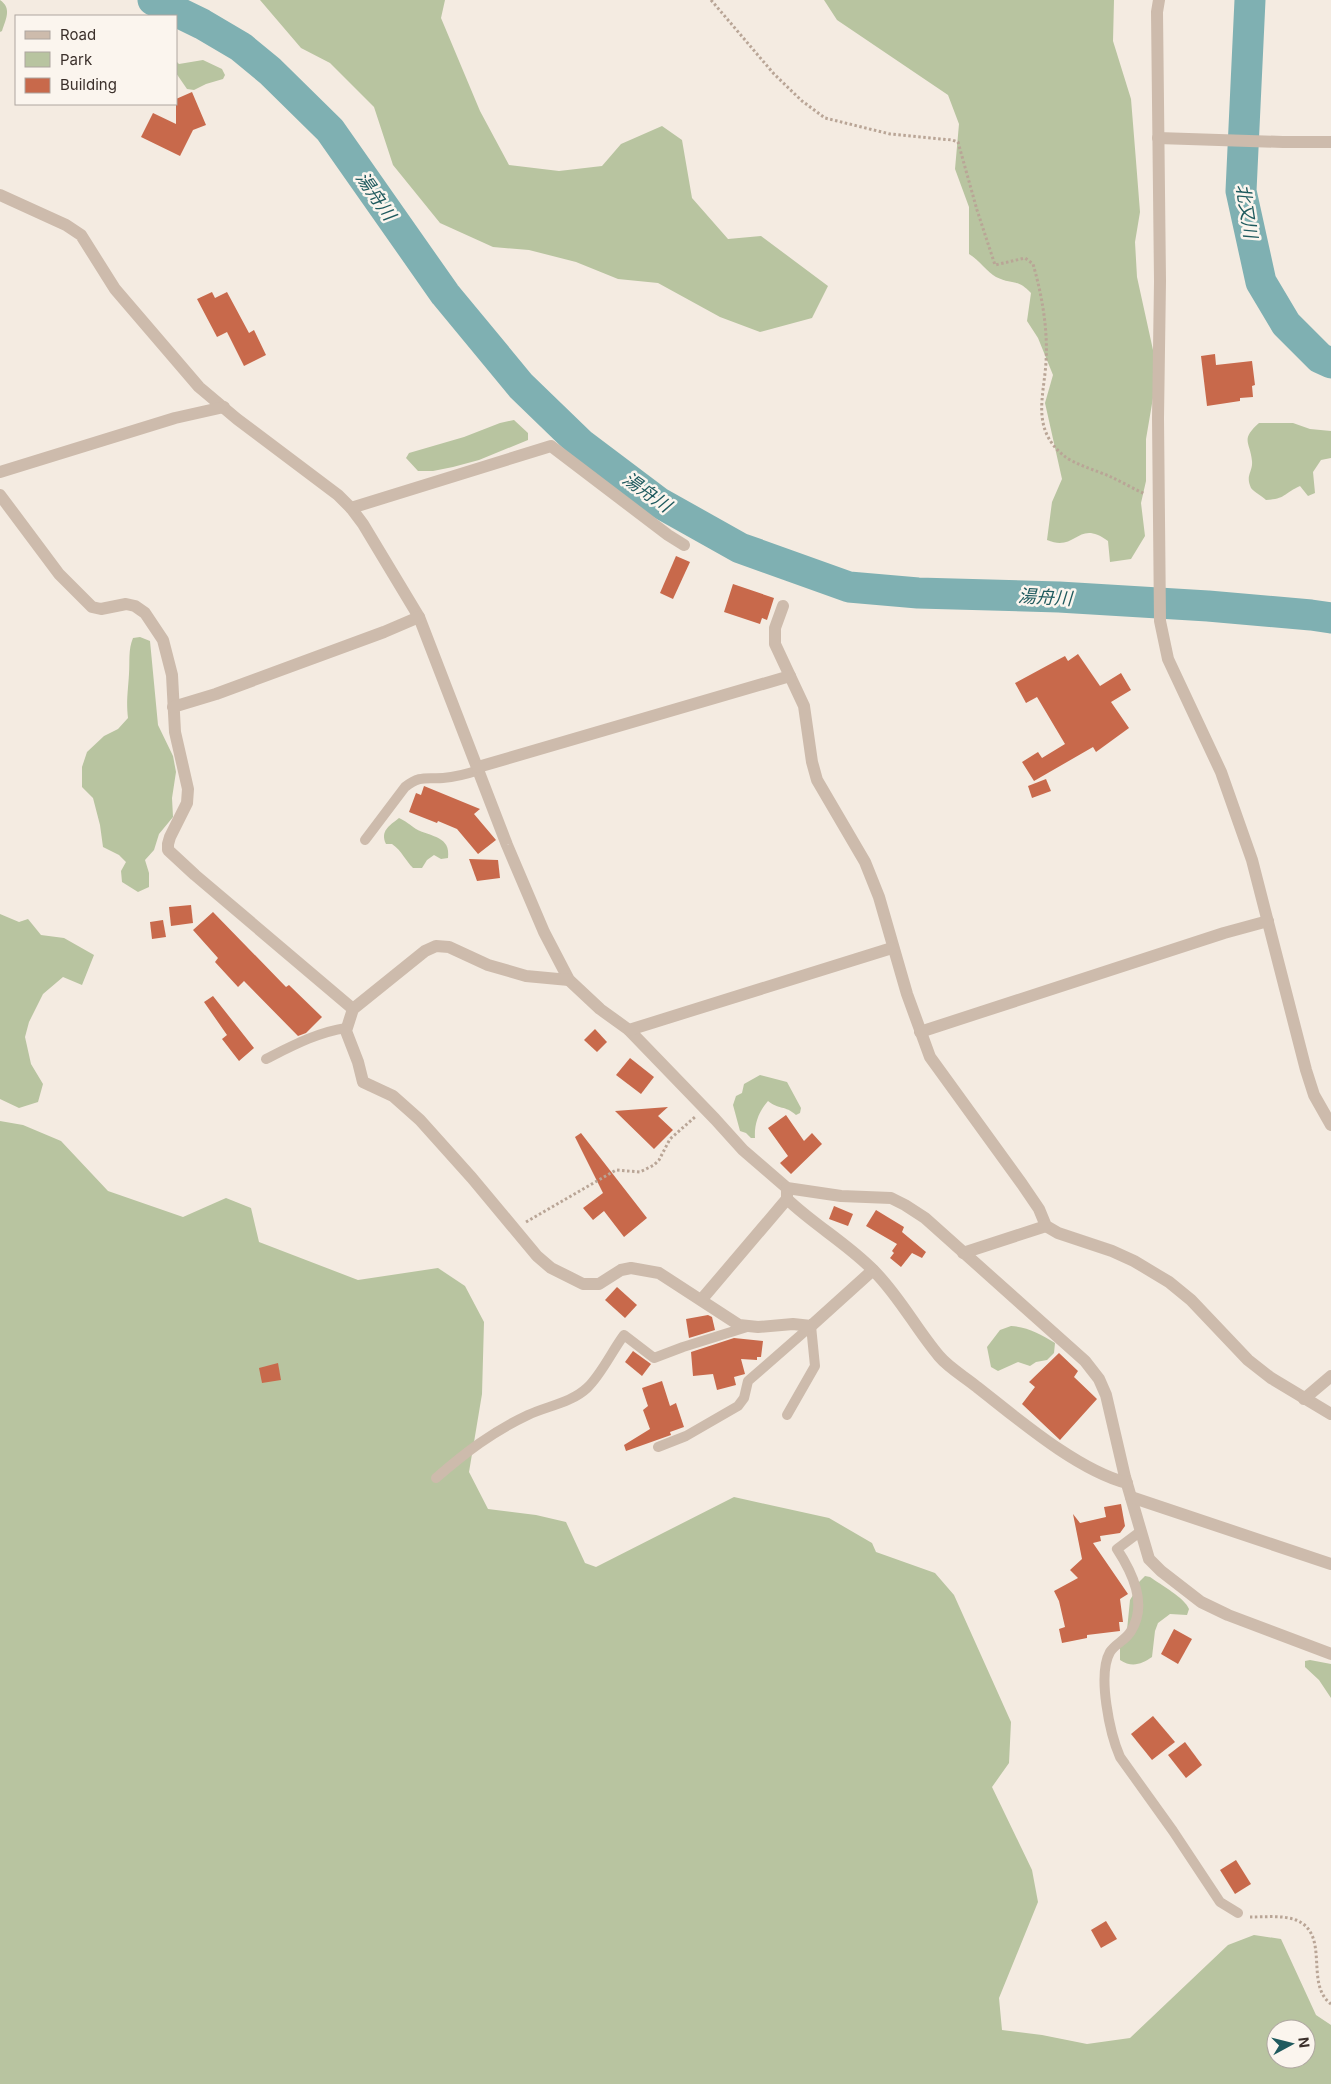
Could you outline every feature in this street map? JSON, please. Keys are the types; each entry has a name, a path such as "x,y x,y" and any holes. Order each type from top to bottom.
{"street":[{"path":"1159,0 1160,621 1168,659 1207,740 1232,802 1252,860 1306,1070 1314,1095 1331,1125"},
{"path":"1158,138 1331,142"},
{"path":"0,194 66,225 81,235 114,289 199,388 352,508 419,617 507,845 556,958 569,980 600,1009 629,1030 705,1108 742,1150 787,1193 808,1219 835,1237 873,1270 889,1287 940,1357 1075,1460 1115,1479 1127,1482"},
{"path":"0,472 175,418 224,407"},
{"path":"352,508 552,446 641,515 684,545"},
{"path":"0,495 59,574 92,608 101,609 126,604 135,606 144,613 163,640 172,675 175,732 188,789 187,803 170,837 168,850 353,1010"},
{"path":"783,606 775,628 775,644 804,706 812,762 818,780 865,862 879,897 892,948 930,1057 1022,1184 1039,1209 1046,1226 1058,1233 1127,1258 1169,1282 1191,1300 1248,1360 1271,1378 1331,1414"},
{"path":"173,707 216,694 384,632 419,617"},
{"path":"478,769 790,676"},
{"path":"920,1032 1224,933 1268,921"},
{"path":"569,980 526,976 488,965 449,946 436,946 425,951 353,1010 341,1029 358,1062 363,1082 393,1096 420,1120 472,1178 537,1256 550,1268 583,1284 599,1284 621,1270 631,1268 659,1274 702,1299 740,1325 748,1327 793,1324 811,1326 873,1270"},
{"path":"629,1030 892,948"},
{"path":"702,1299 787,1193"},
{"path":"787,1193 891,1198 925,1218 1085,1361 1099,1380 1106,1395 1127,1482 1149,1559 1161,1572 1201,1602 1228,1615 1331,1654"},
{"path":"963,1253 1046,1226"},
{"path":"1304,1399 1331,1376"},
{"path":"1131,1496 1331,1564"}],"lane":[{"path":"365,840 405,786 411,782 423,777 453,776 478,769"},
{"path":"266,1059 293,1045 341,1029"},
{"path":"787,1415 813,1373 815,1366 811,1326"},
{"path":"658,1448 686,1436 721,1414 738,1406 744,1398 748,1381 811,1326"},
{"path":"436,1478 473,1446 494,1432 530,1414 564,1402 586,1390 597,1378 624,1335 654,1358 748,1327"},
{"path":"1141,1531 1117,1549 1129,1567 1135,1583 1138,1592 1138,1608 1130,1633 1111,1651 1106,1665 1106,1691 1114,1743 1120,1757 1173,1831 1220,1902 1238,1913"}],"path":[{"path":"711,0 774,74 802,101 825,118 890,134 958,142 995,265 1025,258 1033,264 1041,296 1044,321 1046,362 1041,394 1042,418 1048,437 1063,455 1159,502"},
{"path":"514,1229 616,1170 640,1172 654,1165 660,1160 670,1139 705,1108"},
{"path":"1238,1913 1248,1917 1295,1919 1308,1928 1318,1950 1321,1992 1331,2004"}],"green space":[{"path":"0,0 6,7 7,14 2,31 0,32"},
{"path":"260,0 445,0 441,18 480,111 509,165 559,171 602,166 621,144 662,126 682,140 692,198 728,239 761,236 828,286 812,318 760,332 720,317 658,283 618,279 576,262 529,250 493,247 440,223 393,165 374,107 330,63 301,48"},
{"path":"824,0 1114,0 1113,41 1131,99 1140,212 1135,242 1137,277 1153,350 1154,392 1146,439 1146,481 1141,503 1145,536 1131,559 1110,562 1108,541 1090,533 1065,542 1057,543 1047,540 1052,502 1062,479 1045,403 1053,375 1038,338 1027,321 1031,293 1018,283 993,275 969,254 969,207 955,169 959,124 948,95 837,20"},
{"path":"203,60 222,69 225,75 223,79 194,90 187,89 178,76 179,64"},
{"path":"514,420 528,433 528,440 479,460 433,471 418,471 406,458 409,453"},
{"path":"1259,423 1293,423 1310,429 1331,431 1331,458 1321,460 1313,472 1315,493 1308,496 1300,486 1281,497 1266,500 1251,488 1249,477 1252,461 1248,437"},
{"path":"140,637 150,641 158,725 173,756 176,772 172,798 173,817 159,834 154,850 145,860 149,873 149,887 138,892 122,882 121,871 126,862 119,855 103,847 93,798 82,787 82,767 87,752 104,736 118,729 128,718 130,647 133,638"},
{"path":"399,818 416,829 443,841 448,851 448,858 441,859 434,855 427,860 422,868 413,868 392,844 386,844 384,839 386,829"},
{"path":"0,914 19,922 28,919 41,935 64,938 94,955 82,985 63,977 43,994 29,1022 25,1037 31,1064 43,1084 38,1102 19,1108 0,1099"},
{"path":"760,1075 787,1082 801,1108 800,1113 796,1115 768,1101 758,1118 755,1138 751,1138 746,1133 740,1131 733,1105 736,1096 742,1093 744,1084"},
{"path":"0,1121 23,1125 61,1141 108,1191 183,1217 226,1198 251,1208 259,1242 358,1280 438,1268 465,1286 484,1322 482,1394 469,1472 488,1509 536,1515 566,1522 585,1563 596,1567 734,1497 829,1518 872,1543 876,1552 935,1573 954,1595 1011,1722 1009,1763 992,1787 1032,1870 1038,1902 999,1998 1002,2030 1042,2035 1087,2044 1130,2038 1228,1945 1254,1935 1281,1939 1316,2015 1331,2025 1331,2084 0,2084"},
{"path":"1011,1326 1028,1329 1055,1343 1054,1353 1047,1360 1036,1362 1030,1366 1018,1362 998,1371 991,1367 987,1347 1000,1330"},
{"path":"1145,1576 1150,1577 1183,1600 1189,1609 1187,1615 1170,1614 1158,1623 1155,1631 1152,1657 1141,1663 1129,1664 1120,1660 1120,1647 1127,1630 1133,1588"},
{"path":"1310,1660 1331,1664 1331,1698 1319,1680 1305,1667 1305,1661"}],"building":[{"path":"192,92 206,125 193,130 180,156 141,137 153,113 176,124 178,98"},
{"path":"212,292 215,298 227,292 249,333 254,330 266,355 244,366 227,332 217,337 197,299"},
{"path":"1215,354 1216,365 1252,361 1255,385 1252,386 1253,397 1240,398 1240,401 1207,406 1201,356"},
{"path":"676,556 690,562 673,599 660,593"},
{"path":"733,584 774,598 767,620 762,618 760,624 724,612"},
{"path":"1078,654 1100,686 1121,673 1131,690 1111,702 1129,728 1096,752 1093,747 1034,781 1022,762 1038,752 1042,758 1065,744 1037,697 1026,703 1015,683 1065,656 1068,661"},
{"path":"1046,779 1051,791 1032,798 1028,786"},
{"path":"424,786 480,809 474,814 496,840 478,854 457,829 409,812 416,793 421,795"},
{"path":"469,859 498,860 500,878 477,881"},
{"path":"191,905 193,923 171,926 169,907"},
{"path":"213,912 286,987 289,985 322,1017 306,1033 298,1036 244,981 238,987 215,962 218,958 193,930"},
{"path":"163,920 166,937 152,939 150,922"},
{"path":"213,996 254,1048 239,1061 222,1039 227,1035 204,1002"},
{"path":"595,1029 607,1042 597,1052 584,1040"},
{"path":"630,1058 654,1077 641,1094 616,1075"},
{"path":"668,1107 658,1116 673,1130 654,1149 615,1111"},
{"path":"786,1115 804,1141 812,1133 822,1144 791,1174 780,1163 788,1156 768,1128"},
{"path":"581,1133 647,1218 624,1237 604,1211 593,1220 583,1208 603,1193 575,1137"},
{"path":"834,1206 853,1214 848,1226 829,1219"},
{"path":"876,1210 904,1227 902,1232 926,1252 922,1258 912,1253 901,1267 890,1258 897,1244 866,1226"},
{"path":"617,1287 637,1305 625,1318 605,1300"},
{"path":"708,1315 712,1317 715,1330 689,1338 686,1319"},
{"path":"734,1338 763,1341 761,1357 757,1357 757,1360 741,1359 745,1374 734,1377 736,1385 717,1390 713,1374 693,1376 691,1352"},
{"path":"633,1351 651,1364 642,1376 625,1362"},
{"path":"1059,1353 1078,1371 1074,1377 1097,1399 1060,1440 1022,1404 1035,1387 1029,1382"},
{"path":"278,1363 281,1380 262,1383 259,1368"},
{"path":"662,1381 670,1406 676,1403 684,1427 670,1432 671,1435 626,1451 624,1445 650,1429 643,1410 648,1406 642,1388"},
{"path":"1121,1504 1125,1526 1120,1533 1100,1536 1101,1541 1093,1543 1128,1594 1120,1599 1123,1622 1119,1622 1120,1631 1087,1635 1087,1638 1062,1643 1059,1629 1065,1627 1059,1601 1054,1591 1078,1578 1070,1570 1082,1559 1073,1514 1080,1523 1106,1517 1104,1507"},
{"path":"1174,1629 1192,1639 1178,1664 1161,1654"},
{"path":"1153,1716 1175,1742 1152,1760 1131,1734"},
{"path":"1185,1742 1202,1765 1186,1778 1168,1755"},
{"path":"1236,1860 1251,1884 1235,1894 1220,1870"},
{"path":"1106,1921 1117,1939 1101,1948 1091,1930"}],"waterway":[{"name":"湯舟川","path":"153,0 202,24 241,47 270,71 330,130 445,294 521,386 581,444 658,502 740,548 849,587 918,593 1059,597 1208,606 1331,618"},
{"name":"北又川","path":"1250,0 1241,191 1261,282 1286,324 1320,358 1331,363"}]}
